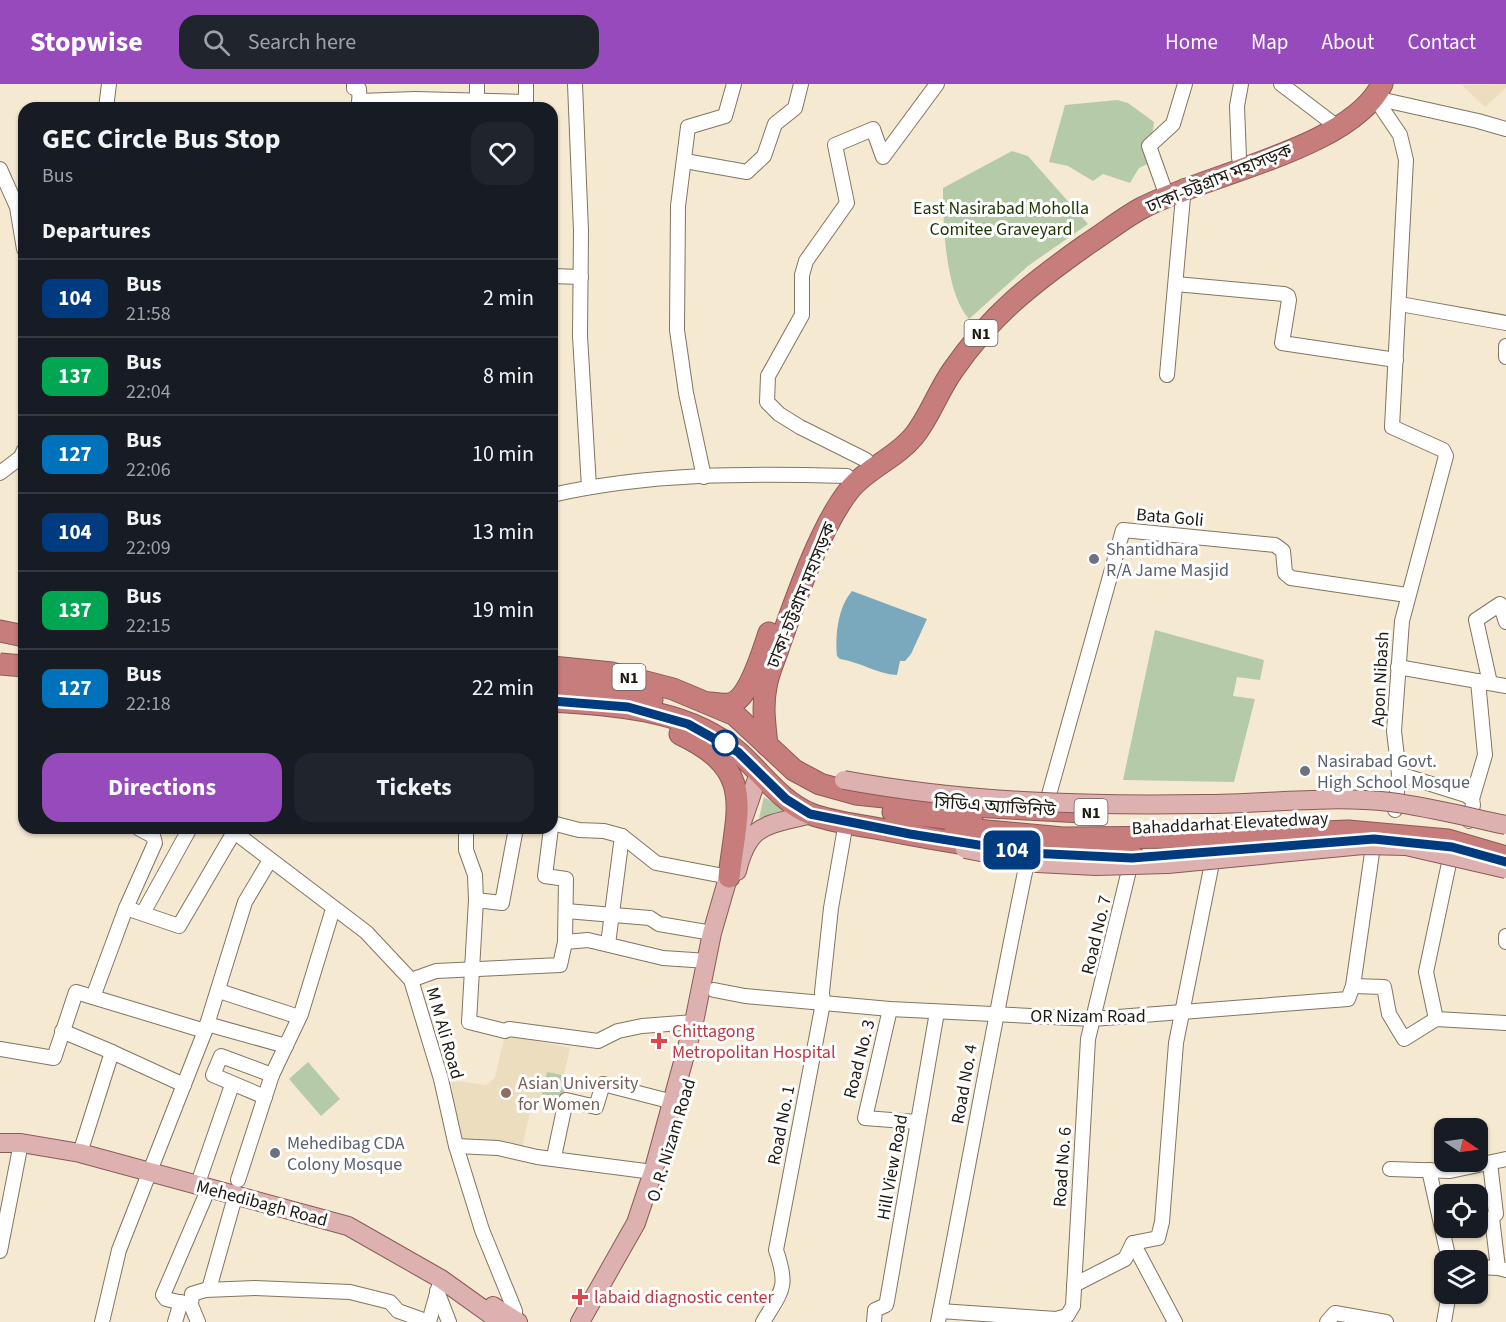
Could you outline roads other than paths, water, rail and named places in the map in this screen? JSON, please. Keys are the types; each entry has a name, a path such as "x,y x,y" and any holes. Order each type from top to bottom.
{"highway":[{"name":"ঢাকা-চট্টগ্রাম মহাসড়ক","path":"767,745 764,710 766,685 805,578 838,507 867,472 900,450 912,438 953,370 996,314 1033,284 1113,227 1177,186 1325,136 1346,124 1376,89"},
{"name":"ঢাকা-চট্টগ্রাম মহাসড়ক","path":"704,702 729,704 745,693 818,519 833,493 847,476 901,433 918,411 950,352 977,318 1077,242 1133,204 1239,158 1331,122 1376,89"},
{"path":"0,632 18,635"},
{"name":"সিডিএ অ্যাভিনিউ","path":"558,668 612,673 673,689 735,715 794,770 820,784 855,794 1044,811 1191,811 1305,806 1395,810 1506,828"},
{"name":"Bahaddarhat Elevatedway","path":"558,685 628,692 692,714 734,734 800,788 831,801 856,807 1004,824 1071,828 1152,828 1355,817 1407,822 1506,845"},
{"name":"Bahaddarhat Elevatedway","path":"558,694 624,699 686,717 728,737 797,796 828,810 853,815 929,826 1063,838 1202,837 1348,831 1399,833 1448,840 1506,857"},
{"name":"সিডিএ অ্যাভিনিউ","path":"558,701 628,707 664,716 711,735 738,752 786,799 810,814 915,835 1029,853 1132,858 1374,839 1452,847 1506,862"},
{"path":"628,707 702,746 730,772 737,790 729,876"}],"main road":[{"path":"794,770 909,792 1061,805 1327,800 1389,802 1506,828"},
{"path":"580,1322 636,1223 653,1172 694,1022 712,933 748,799 759,773"},
{"name":"O. R. Nizam Road","path":"591,1322 645,1222 659,1185 714,990 742,852 752,834 764,826 810,814"},
{"path":"915,835 936,844 1037,862 1096,866 1168,864 1363,845 1406,846 1506,869"},
{"name":"Mehedibagh Road","path":"0,1143 21,1143 80,1153 203,1188 237,1189 348,1226 439,1285 512,1322"},
{"path":"348,1226 392,1240 512,1322"}],"street":[{"path":"107,102 109,84"},
{"path":"354,84 354,88 359,89 359,102"},
{"path":"415,84 415,99"},
{"path":"477,84 477,100"},
{"path":"526,84 526,102"},
{"path":"575,84 581,277 580,336 589,487"},
{"path":"704,477 686,393 677,330 678,206 688,127 725,116 734,84"},
{"path":"685,161 747,172 764,156 775,124 795,108 801,84"},
{"path":"866,460 779,414 767,402 768,376 787,337 802,315 802,275 806,261 847,203 835,145 873,129 883,157 937,84"},
{"path":"1167,375 1176,284 1177,186 1149,146 1173,124 1185,84"},
{"path":"1239,158 1237,106 1241,84"},
{"path":"1281,84 1331,122"},
{"path":"1176,284 1284,294 1289,300 1281,343 1396,360 1406,160 1400,135 1376,89"},
{"path":"1376,89 1506,129"},
{"path":"381,102 415,99 497,102"},
{"path":"0,169 18,213"},
{"path":"558,276 581,277"},
{"path":"1400,304 1506,323"},
{"path":"1506,346 1506,357"},
{"name":"Apon Nibash","path":"1395,810 1400,774 1394,731 1402,621 1407,595 1446,456 1443,450 1393,429 1396,360"},
{"path":"0,473 18,459"},
{"path":"558,494 589,487 704,477 762,474 847,476"},
{"name":"Bata Goli","path":"1044,811 1123,530 1275,545 1283,551 1285,573 1291,578 1407,595"},
{"path":"1469,821 1473,806 1472,799 1485,755 1484,682 1476,620 1500,604 1506,622"},
{"path":"1398,667 1506,686"},
{"path":"1400,774 1449,788 1472,799"},
{"name":"Road No. 1","path":"765,1321 781,1295 783,1272 776,1250 823,1003 822,992 831,908 846,822"},
{"path":"558,825 622,836 656,864 729,876"},
{"path":"93,996 126,908 155,843 153,836 149,834"},
{"path":"143,913 187,834"},
{"path":"126,908 179,926 182,924 230,834"},
{"name":"M M Ali Road","path":"237,834 366,932 411,980 441,1079 456,1146 482,1230 515,1311 512,1322"},
{"path":"466,834 466,850 475,875 476,900 474,970 469,1022 505,1031 509,1029 548,1033 598,1041 618,1031 642,1026 694,1022"},
{"path":"476,900 502,903 515,834"},
{"path":"411,980 436,971 560,965 565,942 566,879 545,876 550,834"},
{"path":"608,944 622,836"},
{"path":"1353,991 1374,839"},
{"path":"1452,847 1426,972 1436,1019 1506,1023"},
{"name":"Road No. 4","path":"939,1317 959,1220 994,1015 1029,853"},
{"path":"1133,1243 1158,1238 1162,1222 1176,1043 1214,853"},
{"name":"Road No. 7","path":"1092,1019 1101,995 1132,858"},
{"path":"102,1322 119,1250 206,1028 245,902 270,860"},
{"path":"209,1289 272,1075 299,1017 333,909"},
{"path":"566,911 650,918 659,924 712,933"},
{"path":"1506,936 1506,942"},
{"path":"565,942 588,940 663,958 708,961"},
{"name":"OR Nizam Road","path":"714,990 745,996 890,1009 1092,1019 1348,999 1353,991 1384,987 1389,1014 1404,1039 1436,1019"},
{"path":"219,991 299,1017"},
{"path":"0,1049 54,1058 75,992 206,1028 286,1046"},
{"name":"Road No. 3","path":"890,1009 864,1118 918,1122"},
{"name":"Hill View Road","path":"874,1322 875,1310 886,1305 887,1301 937,1011"},
{"name":"Road No. 6","path":"939,1317 1056,1319 1067,1316 1073,1306 1084,1090 1092,1019"},
{"path":"62,1031 184,1085"},
{"path":"80,1153 112,1052"},
{"path":"265,1097 213,1077 220,1056 272,1075"},
{"path":"554,1158 566,1100 596,1107 603,1084 672,1102"},
{"path":"198,1322 186,1304 166,1299 163,1295 203,1188 232,1085"},
{"path":"0,1251 21,1143"},
{"path":"456,1146 498,1148 653,1172"},
{"path":"1390,1169 1466,1169 1506,1159"},
{"path":"1491,1163 1496,1214 1492,1218 1502,1269"},
{"path":"1429,1170 1447,1250"},
{"path":"1074,1285 1125,1259 1133,1243"},
{"path":"1133,1243 1175,1322"},
{"path":"175,1322 194,1292 209,1289 266,1288 350,1292 390,1302 398,1311 429,1322 439,1285"},
{"path":"439,1285 449,1322"},
{"path":"1444,1322 1447,1304"},
{"path":"1327,1322 1335,1313 1386,1322"}],"water":[{"path":"852,591 927,619 911,654 905,661 900,661 897,675 840,659 837,656 838,622 843,605"}],"place":[{"name":"Shantidhara R/A Jame Masjid","path":"1094,559"},
{"name":"Nasirabad Govt. High School Mosque","path":"1305,771"},
{"name":"Chittagong Metropolitan Hospital","path":"659,1041"},
{"name":"Asian University for Women","path":"506,1093"},
{"name":"Mehedibag CDA Colony Mosque","path":"275,1153"},
{"name":"labaid diagnostic center","path":"580,1297"}],"park label":[{"name":"East Nasirabad Moholla Comitee Graveyard","path":"1001,218"}]}
